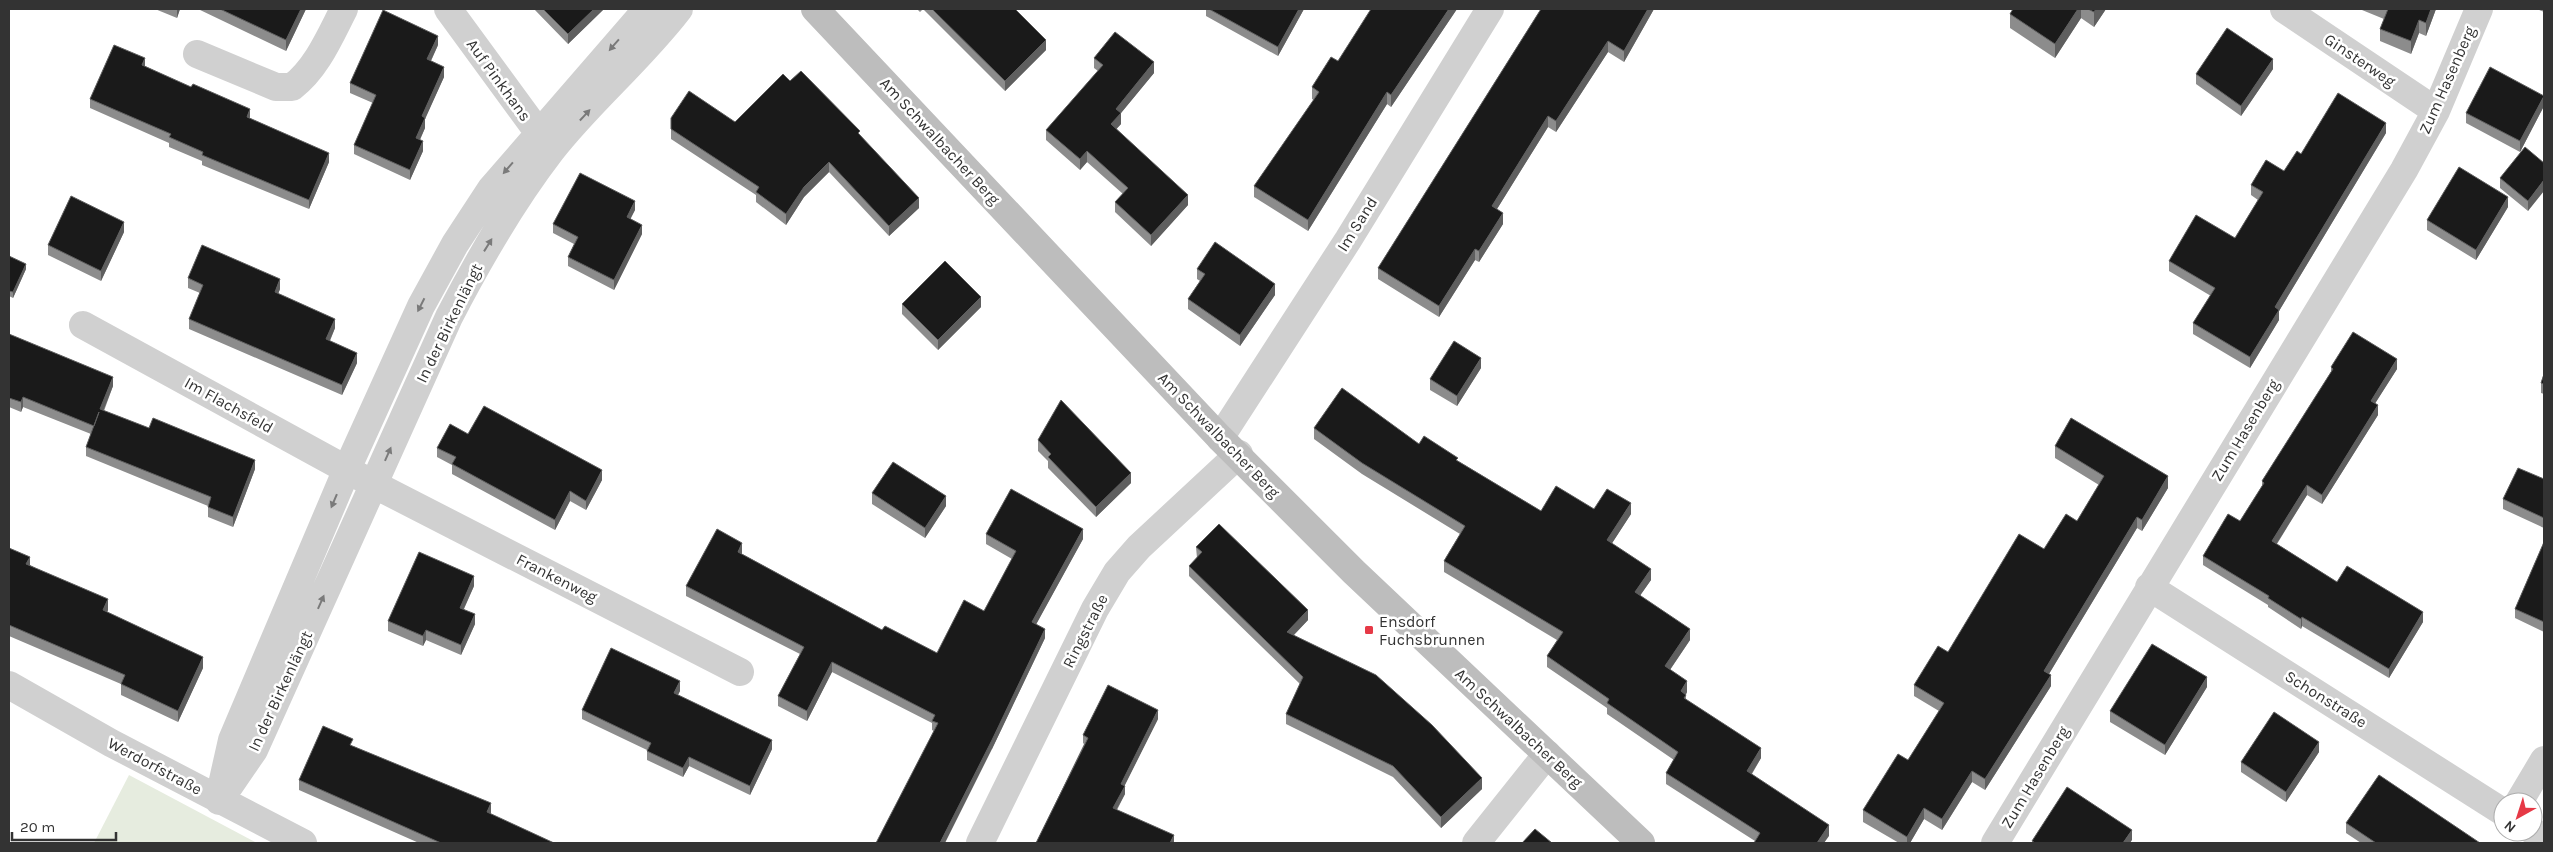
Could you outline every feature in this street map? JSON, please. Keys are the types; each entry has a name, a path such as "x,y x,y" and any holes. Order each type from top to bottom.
{"main road":[{"name":"Am Schwalbacher Berg","path":"815,9 1229,446 1354,572 1641,843"}],"street":[{"path":"197,54 276,87 292,87 303,79 323,49 344,9"},
{"name":"Auf Pinkhans","path":"448,9 545,142"},
{"name":"In der Birkenlängt","path":"219,800 254,750 375,485 449,317 480,257 545,142 647,9"},
{"name":"In der Birkenlängt","path":"219,800 232,740 347,469 421,306 455,244 491,189 545,142 660,34 679,9"},
{"name":"Im Sand","path":"1229,446 1348,240 1490,9"},
{"name":"Ginsterweg","path":"2284,9 2436,111"},
{"name":"Zum Hasenberg","path":"1995,843 2404,170 2436,111 2479,9"},
{"name":"Im Flachsfeld","path":"83,325 375,485"},
{"name":"Ringstraße","path":"980,843 1095,609 1117,572 1229,446"},
{"name":"Frankenweg","path":"375,485 740,672"},
{"name":"Schonstraße","path":"2149,587 2493,806"},
{"name":"Werdorfstraße","path":"9,685 219,800 303,843"},
{"path":"1476,843 1547,754"},
{"path":"2525,792 2544,760"}],"shaded area":[{"path":"129,775 257,843 94,843"}],"building":[{"path":"220,9 301,9 286,40"},
{"path":"543,9 594,9 568,34"},
{"path":"932,9 1015,9 1046,40 1005,81"},
{"path":"1209,9 1299,9 1278,47"},
{"path":"1371,9 1449,9 1391,95 1387,92 1308,220 1254,186 1319,92 1312,87 1331,57 1338,61"},
{"path":"1541,9 1648,9 1624,51 1608,41 1556,121 1548,116 1492,206 1503,213 1479,251 1475,249 1439,306 1378,268"},
{"path":"2013,9 2078,9 2055,44 2010,14"},
{"path":"2388,9 2431,9 2426,23 2419,20 2411,41 2380,29"},
{"path":"383,10 438,36 427,59 444,67 422,116 425,118 416,138 423,141 410,170 354,145 376,95 350,83"},
{"path":"2227,28 2273,59 2241,106 2196,74"},
{"path":"1115,32 1154,62 1116,109 1121,113 1111,124 1188,195 1151,235 1115,202 1128,188 1087,151 1080,159 1046,130 1103,65 1094,58"},
{"path":"114,45 145,58 142,65 191,87 193,84 250,109 247,117 329,153 309,200 202,155 203,152 169,137 171,134 90,99"},
{"path":"2490,67 2544,96 2520,141 2466,113"},
{"path":"801,71 860,131 858,133 919,198 889,226 829,162 804,187 786,214 756,192 759,187 671,129 671,118 689,91 735,122 783,74 790,81"},
{"path":"2338,93 2386,123 2275,307 2279,310 2250,357 2193,323 2215,288 2169,261 2196,215 2235,238 2263,192 2251,185 2266,160 2284,171 2297,151 2301,154"},
{"path":"2525,147 2544,163 2544,180 2528,201 2500,178"},
{"path":"2459,167 2508,197 2476,250 2427,220"},
{"path":"580,173 635,201 627,217 642,225 614,280 568,257 578,237 553,224"},
{"path":"71,196 124,222 101,271 48,245"},
{"path":"1215,242 1275,284 1240,335 1188,299 1205,274 1197,269"},
{"path":"202,245 280,279 275,292 335,319 326,339 357,353 342,385 189,319 203,285 188,278"},
{"path":"9,256 26,264 13,292 9,291"},
{"path":"945,261 981,297 938,340 902,304"},
{"path":"2353,332 2397,359 2371,401 2378,405 2322,495 2307,485 2272,541 2337,582 2347,566 2423,612 2389,669 2302,617 2301,619 2268,598 2269,596 2203,556 2228,514 2240,521 2264,483 2262,481 2333,369 2331,367"},
{"path":"9,334 113,377 100,409 149,428 153,418 255,460 233,517 208,507 211,497 86,447 94,426 23,397 21,402 9,398"},
{"path":"1454,341 1481,358 1457,396 1430,379"},
{"path":"1342,388 1419,444 1424,436 1458,458 1456,460 1541,511 1556,486 1594,509 1607,489 1631,503 1607,540 1651,569 1635,592 1690,629 1665,666 1687,681 1681,691 1686,695 1684,698 1761,748 1747,771 1829,825 1817,843 1754,843 1760,833 1666,773 1678,752 1607,703 1609,699 1547,656 1563,632 1444,561 1465,526 1362,463 1314,428"},
{"path":"1061,400 1131,473 1096,507 1048,457 1051,454 1038,440"},
{"path":"484,406 602,470 586,501 570,491 555,520 452,464 456,457 437,448 450,424 468,434"},
{"path":"2071,418 2168,476 2142,520 2137,517 2044,671 2051,675 1985,779 1972,771 1942,819 1924,808 1907,837 1863,810 1898,754 1908,760 1944,703 1914,685 1938,646 1948,652 2019,534 2044,549 2066,514 2077,521 2104,476 2055,446"},
{"path":"893,462 946,496 925,528 872,493"},
{"path":"2518,468 2544,479 2544,518 2503,499"},
{"path":"1011,489 1083,529 1032,622 1045,629 940,843 876,843 938,723 932,721 935,715 832,662 807,711 778,696 804,647 686,586 717,529 742,543 738,552 882,630 885,626 937,653 964,600 984,611 1016,551 986,534"},
{"path":"1219,524 1308,610 1287,632 1376,675 1432,725 1482,778 1441,817 1393,766 1286,714 1303,677 1189,566 1202,552 1196,547"},
{"path":"2544,542 2544,622 2515,609"},
{"path":"9,548 30,557 26,564 108,599 103,610 203,657 178,711 121,684 125,675 9,625"},
{"path":"419,552 474,576 460,608 475,614 461,645 426,630 423,636 388,621"},
{"path":"2152,644 2207,677 2165,745 2110,711"},
{"path":"611,648 680,681 674,693 772,740 750,786 689,757 683,768 647,751 651,743 582,710"},
{"path":"1108,685 1158,710 1121,784 1125,786 1113,808 1174,835 1170,843 1036,843 1088,738 1083,735"},
{"path":"2274,712 2319,742 2286,792 2241,762"},
{"path":"323,726 353,739 350,745 491,803 487,812 554,843 441,843 299,780"},
{"path":"2379,775 2480,843 2376,843 2346,823"},
{"path":"2067,787 2132,830 2123,843 2035,843 2032,841"},
{"path":"1535,829 1552,843 1522,843"}],"place":[{"name":"Ensdorf Fuchsbrunnen","path":"1369,630"}]}
